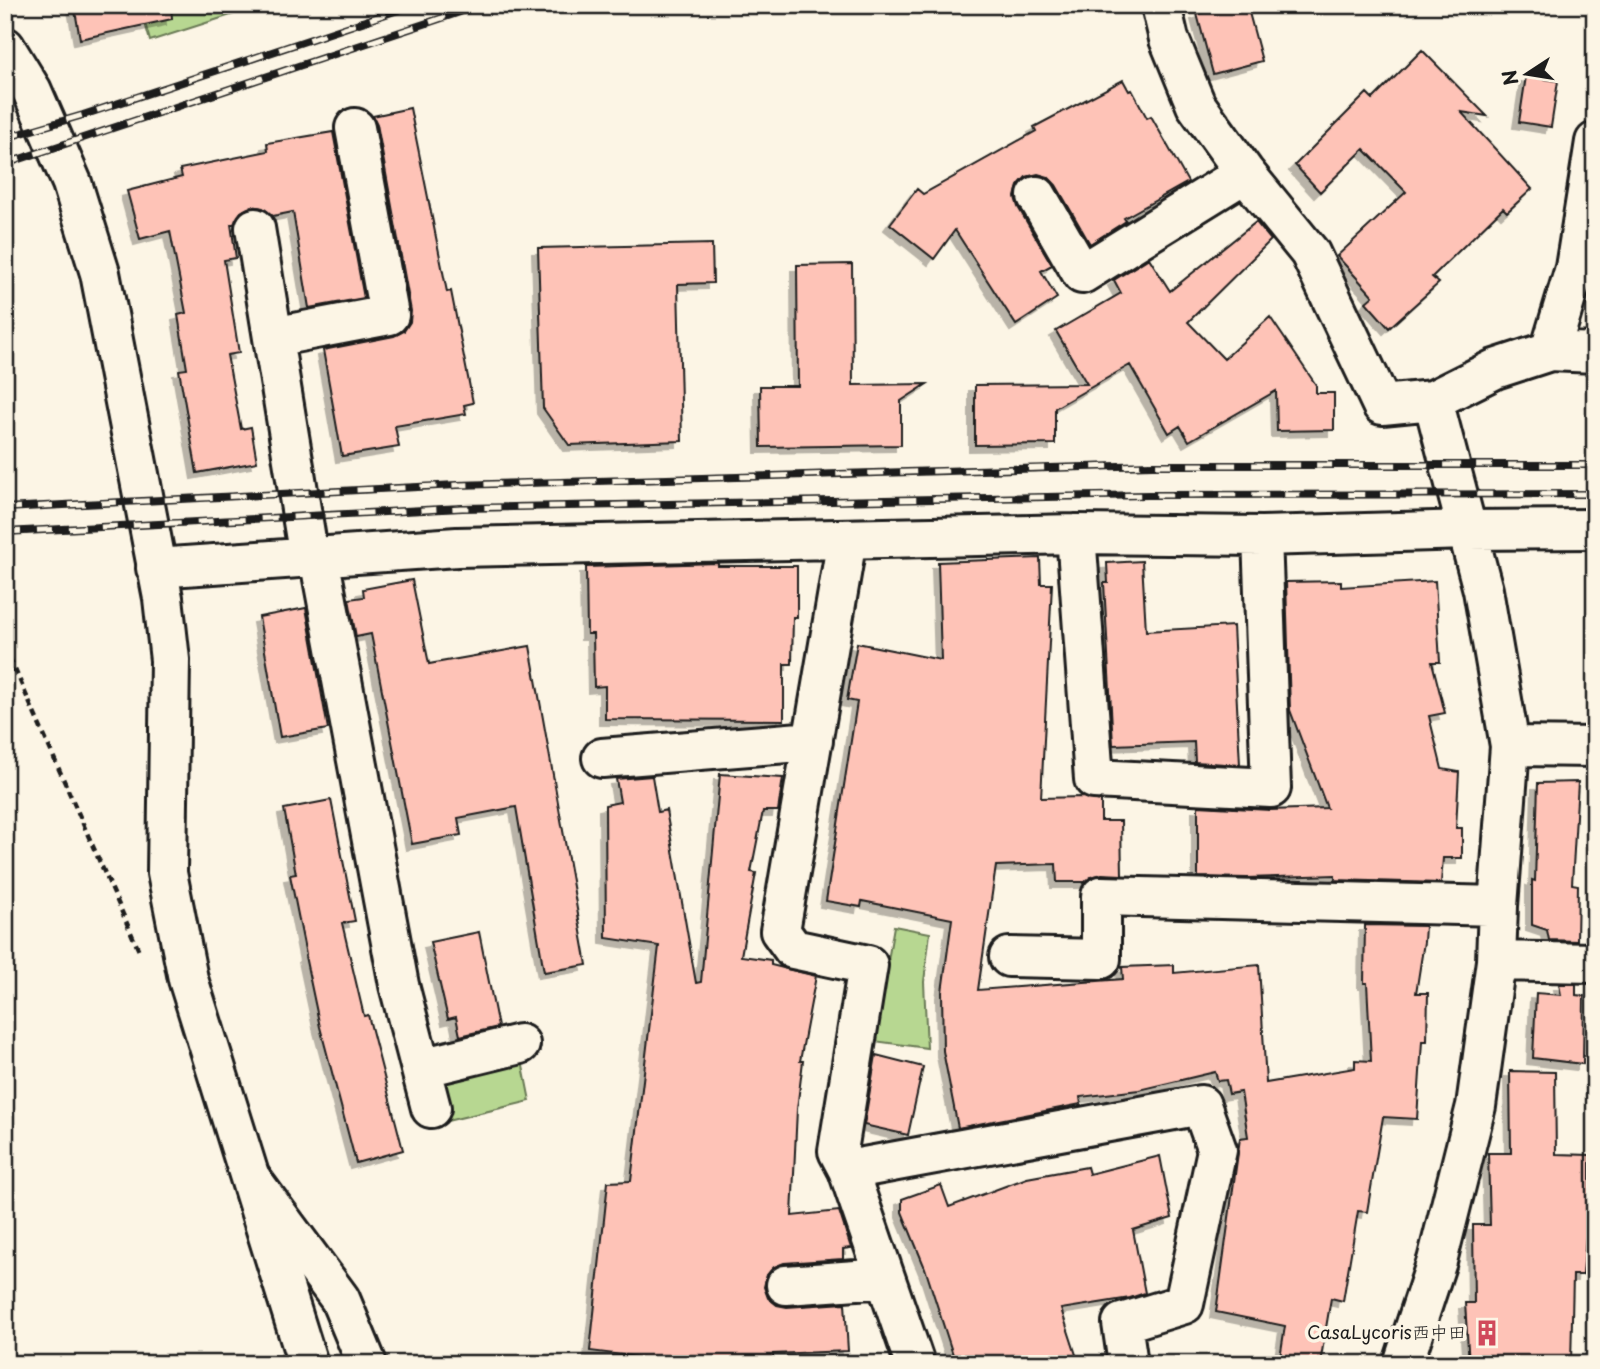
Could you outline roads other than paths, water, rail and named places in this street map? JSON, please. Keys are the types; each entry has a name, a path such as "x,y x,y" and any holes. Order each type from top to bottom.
{"street":[{"path":"1161,5 1169,39 1196,105 1245,173 1310,253 1382,405 1433,400 1495,369 1550,351 1595,353"},
{"path":"5,47 32,91 72,183 100,273 163,598 170,660 167,873 188,979 308,1364"},
{"path":"273,337 389,315 355,128"},
{"path":"1550,351 1575,268 1595,142"},
{"path":"1037,195 1082,274 1245,173"},
{"path":"255,228 314,557 399,985 431,1108"},
{"path":"1403,1364 1437,1261 1476,1105 1496,961 1497,906 1510,746 1483,590 1433,400"},
{"path":"156,568 457,547 1076,534 1262,536 1595,529"},
{"path":"1076,534 1094,779 1271,788 1262,536"},
{"path":"847,539 780,931 793,949 868,965 838,1151 848,1170 915,1364"},
{"path":"602,758 813,741"},
{"path":"1510,746 1595,747"},
{"path":"1009,957 1101,959 1101,896 1497,906"},
{"path":"1496,961 1595,963"},
{"path":"421,1068 520,1044"},
{"path":"848,1170 1201,1105 1217,1150 1184,1304 1122,1323 1128,1364"},
{"path":"251,1178 340,1299 367,1364"},
{"path":"786,1285 885,1278"}],"railway":[{"path":"5,138 83,115 413,5"},
{"path":"5,164 481,5"},
{"path":"5,508 457,485 1152,465 1595,465"},
{"path":"5,532 462,508 1148,495 1595,494"}],"place":[{"name":"CasaLycoris西中田","path":"1487,1333"}]}
